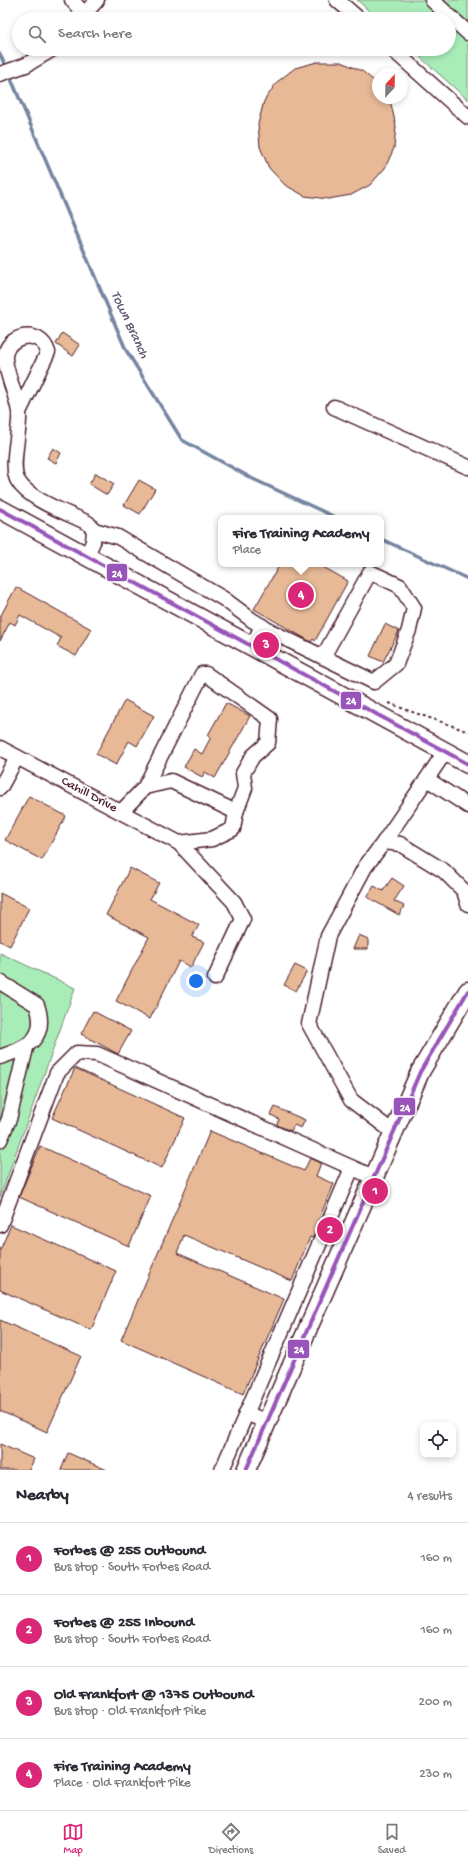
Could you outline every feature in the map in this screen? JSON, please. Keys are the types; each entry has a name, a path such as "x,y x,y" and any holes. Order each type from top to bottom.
{"main road":[{"path":"0,509 468,764"},
{"path":"246,1470 420,1072 468,991"}],"street":[{"path":"72,0 79,12"},
{"path":"86,12 97,0"},
{"path":"337,0 350,12"},
{"path":"432,0 445,12"},
{"path":"456,22 468,33"},
{"path":"0,74 26,64 41,56"},
{"path":"400,56 468,117"},
{"path":"19,412 48,352 40,339 34,336 21,338 8,346 5,356 19,412 15,464 17,480 28,493 88,523 94,530 118,538 224,599 262,626 323,657 374,682 396,664 409,630 414,608 400,586 370,572 323,657"},
{"path":"334,407 468,466"},
{"path":"86,557 93,542 94,530"},
{"path":"252,647 262,626"},
{"path":"121,812 145,787 184,707 202,674 206,674 270,719 268,743 253,756 243,773 245,788 236,812 233,830 212,839 179,843"},
{"name":"Cahill Drive","path":"0,748 179,843 234,902 243,920 215,978"},
{"path":"393,1132 351,1100 309,1024 328,936 365,867 384,842 445,752"},
{"path":"0,788 17,757"},
{"path":"427,779 468,806"},
{"path":"145,787 170,781 236,812"},
{"path":"384,842 400,844 444,871 464,891 468,904"},
{"path":"0,982 37,1005 42,1019 38,1034 26,1048 9,1119 0,1140"},
{"path":"0,1057 26,1048"},
{"path":"0,1225 57,1073 77,1053 97,1054 373,1177"},
{"path":"222,1470 352,1168"},
{"path":"246,1413 267,1422"}],"path":[{"path":"382,700 418,715 440,721 468,732"}],"green space":[{"path":"357,0 468,0 468,100 419,56 456,56 456,12 370,12"},
{"path":"0,953 75,988 0,1197"}],"building":[{"path":"317,62 341,62 362,71 372,79 372,104 391,104 396,126 394,148 385,168 370,185 351,195 328,199 305,196 285,185 269,168 260,147 258,124 264,101 277,82 295,68"},
{"path":"62,333 80,345 73,356 56,344"},
{"path":"53,448 61,453 56,463 47,458"},
{"path":"96,473 114,484 107,495 89,484"},
{"path":"139,480 155,489 140,514 124,505"},
{"path":"278,567 323,567 348,581 315,641 313,639 311,642 254,609"},
{"path":"16,587 91,629 76,656 57,646 61,638 20,615 15,625 10,622 0,641 0,617"},
{"path":"385,624 399,631 383,662 370,656"},
{"path":"125,700 154,716 137,746 129,741 116,765 96,754"},
{"path":"226,703 250,716 215,778 205,772 202,777 184,767 194,749 202,754 211,737 208,735"},
{"path":"29,796 66,816 42,860 5,840"},
{"path":"130,868 159,883 150,899 199,925 192,937 204,942 191,967 179,961 150,1019 116,1001 149,937 106,915"},
{"path":"392,878 404,886 394,901 404,906 399,915 367,897 374,886 383,891"},
{"path":"0,893 29,908 10,946 0,941"},
{"path":"359,935 368,939 368,949 353,949"},
{"path":"295,965 307,971 296,991 284,985"},
{"path":"93,1011 131,1031 118,1054 81,1034"},
{"path":"75,1068 185,1118 162,1168 52,1118"},
{"path":"275,1107 305,1120 301,1128 294,1125 291,1131 277,1125 279,1119 271,1115"},
{"path":"210,1131 304,1171 310,1158 321,1163 316,1176 334,1184 315,1228 317,1229 313,1238 310,1237 292,1281 184,1235 177,1253 284,1299 243,1394 121,1340"},
{"path":"40,1146 151,1196 129,1246 19,1197"},
{"path":"11,1225 116,1271 91,1330 0,1290 0,1250"},
{"path":"0,1320 81,1356 47,1432 0,1411"},
{"path":"0,1444 34,1459 29,1470 0,1470"},
{"path":"68,1453 107,1470 61,1470"}],"waterway":[{"name":"Town Branch","path":"0,54 6,68"},
{"name":"Town Branch","path":"9,74 126,350 182,440 253,479 331,515"},
{"name":"Town Branch","path":"384,540 468,579"}],"transit line":[{"name":"24","path":"0,509 468,764"},
{"name":"24","path":"246,1470 420,1072 468,991"}],"place":[{"name":"Fire Training Academy","path":"301,595"},
{"name":"Old Frankfort @ 1375 Outbound","path":"266,645"},
{"name":"Forbes @ 255 Outbound","path":"375,1191"},
{"name":"Forbes @ 255 Inbound","path":"330,1230"}]}
